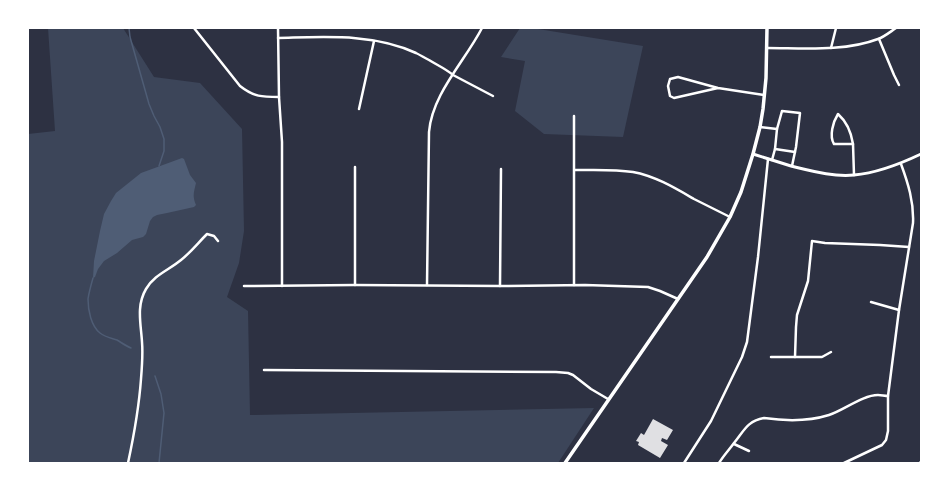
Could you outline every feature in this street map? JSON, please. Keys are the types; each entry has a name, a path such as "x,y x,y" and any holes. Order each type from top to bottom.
{"main road":[{"path":"564,463 678,300 707,257 730,217 741,192 760,127 764,95 767,28"}],"street":[{"path":"194,28 240,86 247,92 258,96 279,97"},
{"path":"278,28 279,97 282,142 282,286"},
{"path":"427,285 430,126 434,107 482,28"},
{"path":"831,48 836,28"},
{"path":"767,48 831,48 857,45 879,39 896,28"},
{"path":"278,38 336,37 374,41 400,47 416,53 493,96"},
{"path":"879,39 899,85"},
{"path":"359,109 374,41"},
{"path":"718,88 674,98 670,96 668,86 670,79 678,77 718,88 764,95"},
{"path":"684,463 711,421 742,357 747,342 770,160 775,149 777,129 782,111 800,113 792,166"},
{"path":"853,144 834,144 832,141 834,119 838,114 846,122 852,136 853,144 854,176"},
{"path":"574,116 574,286"},
{"path":"760,127 777,129"},
{"path":"775,149 795,152"},
{"path":"753,154 792,166 842,176 854,176 881,170 901,164 921,154"},
{"path":"844,463 882,445 886,440 888,431 888,396 899,310 913,223 912,198 901,164"},
{"path":"355,167 355,285"},
{"path":"500,286 501,169"},
{"path":"575,170 634,172 675,188 730,217"},
{"path":"128,463 140,391 142,343 140,313 143,294 155,278 181,260 207,234 214,236 218,241"},
{"path":"795,357 796,327 808,281 812,241 909,247"},
{"path":"244,286 427,285 648,287 678,300"},
{"path":"871,302 899,310"},
{"path":"771,357 822,357 831,352"},
{"path":"264,370 568,373 608,399"},
{"path":"719,463 744,429 758,419 816,418 834,413 870,396 888,396"},
{"path":"734,444 749,451"}],"shaded area":[{"path":"48,28 123,28 154,77 200,83 242,129 244,231 239,263 227,297 248,311 250,415 594,408 558,463 28,463 28,134 55,131"},
{"path":"520,28 532,28 643,46 623,137 544,134 515,111 525,61 501,57"},
{"path":"182,158 184,159 190,175 196,183 194,196 196,205 194,207 153,217 150,221 146,234 143,237 132,240 117,253 104,261 93,278 94,261 104,214 116,193 141,173"}],"building":[{"path":"653,419 673,430 667,440 662,438 661,441 668,445 660,458 638,445 639,442 636,441 641,433 644,435"}],"waterway":[{"path":"129,28 130,37 149,104 164,139 164,151 159,166"},
{"path":"93,278 88,299 89,313 94,326 102,334 131,348"},
{"path":"155,376 161,394 164,413 159,463"}]}
